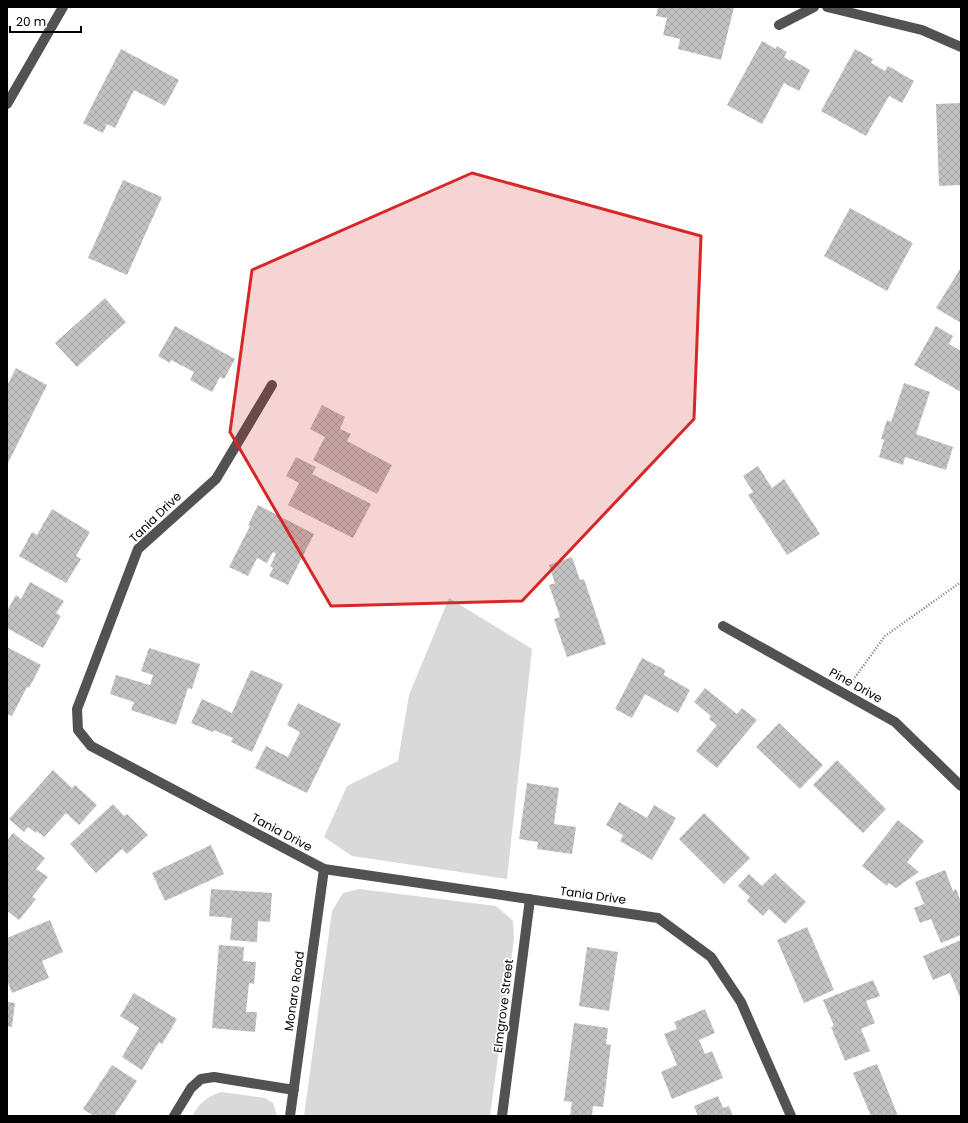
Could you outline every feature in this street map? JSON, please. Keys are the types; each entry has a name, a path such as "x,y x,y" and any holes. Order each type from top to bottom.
{"street":[{"path":"7,104 63,7"},
{"path":"779,25 814,7"},
{"path":"827,7 922,30 961,47"},
{"name":"Tania Drive","path":"272,385 216,479 138,549 77,709 78,730 91,746 324,869 658,918 711,958 741,1002 791,1116"},
{"name":"Pine Drive","path":"723,626 895,722 961,786"},
{"name":"Monaro Road","path":"290,1116 324,869"},
{"name":"Elmgrove Street","path":"502,1116 530,899"},
{"path":"174,1116 191,1088 201,1079 214,1078 294,1090"}],"path":[{"path":"844,693 885,636 961,582"}],"highlighted area":[{"path":"472,173 701,236 694,419 522,601 331,606 230,432 252,270"}],"shaded area":[{"path":"449,598 532,649 507,879 352,856 324,837 347,786 398,761 409,695"},
{"path":"359,889 496,906 513,921 514,939 490,1116 304,1116 332,911 343,893"},
{"path":"221,1092 265,1098 273,1103 277,1116 192,1116 204,1101"}],"building":[{"path":"658,7 734,7 721,60 678,49 680,39 663,35 667,18 656,16"},
{"path":"762,41 776,49 777,46 787,52 784,57 790,61 791,59 810,70 799,91 784,83 762,124 727,105"},
{"path":"121,49 179,80 165,106 134,90 115,128 107,124 103,133 83,123"},
{"path":"855,49 873,59 871,63 885,71 888,66 914,81 902,103 889,96 866,136 821,111"},
{"path":"961,103 961,185 939,186 936,104"},
{"path":"123,180 162,197 127,275 88,258"},
{"path":"850,208 913,243 887,291 824,256"},
{"path":"960,269 961,270 961,323 936,308"},
{"path":"105,298 126,322 77,367 55,343"},
{"path":"175,326 235,359 224,379 220,377 212,392 190,380 194,372 171,360 170,363 158,356"},
{"path":"936,326 953,336 949,344 961,351 961,392 914,365"},
{"path":"16,368 47,385 7,465 7,386"},
{"path":"904,383 930,392 916,434 953,447 946,470 905,457 903,465 879,457 884,440 881,439 887,420 891,422"},
{"path":"322,405 345,417 340,429 351,434 347,441 392,465 377,494 313,460 325,437 310,429"},
{"path":"296,457 316,467 312,474 371,504 353,538 288,505 299,483 286,476"},
{"path":"758,466 772,488 784,479 820,534 787,555 748,495 753,492 743,476"},
{"path":"258,505 314,534 288,585 269,576 273,568 270,566 276,554 273,552 267,563 257,558 248,576 229,567 250,526 248,525"},
{"path":"52,509 90,532 76,556 81,559 66,583 19,556 32,532 37,535"},
{"path":"572,557 580,580 584,579 606,644 567,657 554,619 560,617 549,585 555,583 549,565"},
{"path":"30,582 64,601 56,613 61,616 43,648 7,628 7,611 16,595 21,599"},
{"path":"7,647 41,665 29,688 27,687 12,716 7,714"},
{"path":"149,648 200,664 192,689 188,688 176,725 131,710 134,702 110,694 116,675 150,685 153,675 141,671"},
{"path":"642,658 665,670 664,675 690,690 678,713 645,694 632,718 615,709"},
{"path":"251,670 283,684 252,752 231,742 233,738 191,723 202,699 232,713"},
{"path":"705,688 737,714 742,708 757,720 717,768 696,751 717,725 709,719 711,716 694,702"},
{"path":"298,703 341,724 307,793 255,768 266,746 288,757 300,732 287,725"},
{"path":"779,723 823,765 800,789 756,747"},
{"path":"837,760 886,809 863,833 813,785"},
{"path":"53,770 72,788 75,785 97,805 79,825 66,813 44,837 37,831 36,833 28,827 24,832 9,819"},
{"path":"527,783 559,788 554,824 576,827 572,854 537,849 538,842 519,839"},
{"path":"619,802 647,818 654,805 676,818 652,860 620,841 623,835 606,825"},
{"path":"113,804 124,816 127,814 148,835 127,854 122,849 96,873 70,844"},
{"path":"704,813 750,858 724,884 679,839"},
{"path":"898,820 924,841 907,862 919,872 896,888 889,883 887,886 862,866"},
{"path":"13,833 45,858 36,869 48,877 32,897 36,899 19,920 7,911 7,841"},
{"path":"211,845 224,874 165,901 152,873"},
{"path":"945,870 953,891 956,889 961,902 961,935 941,943 931,919 920,923 914,908 924,904 915,882"},
{"path":"775,873 806,902 785,924 769,909 763,916 747,901 750,897 738,886 749,874 762,886"},
{"path":"211,889 272,893 270,922 258,921 257,942 230,940 232,918 209,916"},
{"path":"50,920 63,952 42,961 49,978 12,993 7,980 7,938"},
{"path":"807,927 834,990 804,1003 777,940"},
{"path":"961,940 961,1000 950,973 933,980 923,956"},
{"path":"219,945 244,947 243,961 256,962 254,984 249,983 246,1012 257,1012 255,1032 212,1028"},
{"path":"587,947 618,952 609,1011 579,1006"},
{"path":"873,980 880,996 866,1001 875,1023 861,1029 870,1051 845,1061 831,1027 834,1026 823,1000"},
{"path":"134,993 177,1019 162,1044 159,1042 142,1070 122,1057 139,1028 120,1016"},
{"path":"7,1002 15,1003 12,1027 7,1026"},
{"path":"705,1009 715,1033 699,1040 705,1054 712,1051 723,1078 672,1099 661,1072 677,1065 664,1034 677,1029 674,1022"},
{"path":"574,1023 608,1028 606,1044 611,1045 603,1107 593,1106 592,1116 570,1116 572,1102 564,1101"},
{"path":"877,1064 898,1116 871,1116 853,1073"},
{"path":"112,1065 137,1081 114,1116 94,1116 83,1109"},
{"path":"718,1096 723,1108 729,1106 733,1116 698,1116 694,1106"}]}
